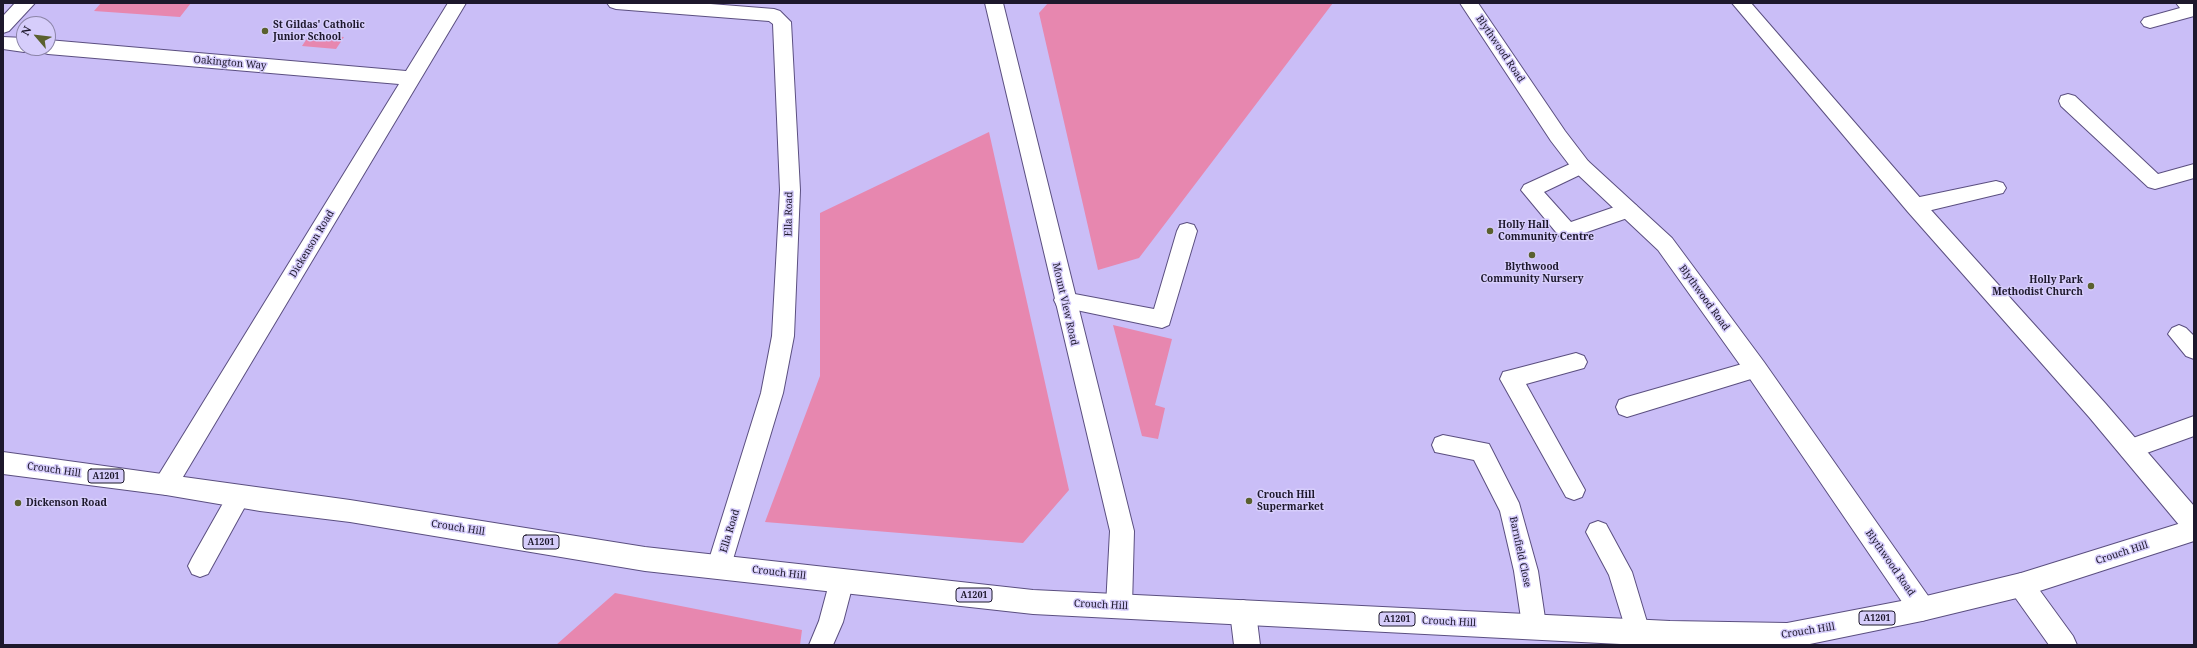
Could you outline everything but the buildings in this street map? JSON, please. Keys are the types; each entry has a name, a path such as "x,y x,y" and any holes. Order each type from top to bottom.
{"street":[{"path":"3,27 26,3"},
{"name":"Dickenson Road","path":"166,484 457,3"},
{"name":"Ella Road","path":"616,3 774,15 782,22 790,190 783,336 772,393 726,567"},
{"name":"Mount View Road","path":"994,3 1064,300 1122,531 1119,606"},
{"name":"Blythwood Road","path":"1469,3 1558,136 1581,166 1665,244 1756,368 1922,609"},
{"path":"1741,3 1915,206 2130,449 2194,524"},
{"path":"3,43 16,44"},
{"name":"Oakington Way","path":"56,48 412,78"},
{"name":"Crouch Hill","path":"3,463 350,510 645,559 1033,602 1534,626 1788,640 2021,585 2194,530"},
{"path":"2021,585 2064,645"},
{"path":"1243,612 1247,645"}],"lane":[{"path":"2150,22 2193,10 2185,3"},
{"path":"2068,101 2155,182 2194,171"},
{"path":"1581,166 1530,190 1567,231 1629,210"},
{"path":"1915,206 1996,188"},
{"path":"1064,300 1162,319 1187,231"},
{"path":"2179,334 2194,350"},
{"path":"1574,490 1511,379 1576,362"},
{"path":"1627,406 1756,368"},
{"path":"2130,449 2194,426"},
{"name":"Barnfield Close","path":"1443,445 1481,451 1511,510 1526,571 1534,626"},
{"path":"200,566 239,496"},
{"path":"1598,532 1620,572 1638,632"},
{"path":"821,645 831,622 836,580"}],"shaded area":[{"path":"101,3 191,3 180,17 94,11"},
{"path":"1048,3 1333,3 1139,258 1098,270 1039,13"},
{"path":"310,34 344,37 336,49 302,46"},
{"path":"989,132 1069,490 1023,543 765,522 820,376 820,213"},
{"path":"1113,325 1172,339 1155,405 1165,408 1158,439 1142,436"},
{"path":"615,593 802,630 800,645 556,645"}],"place":[{"name":"St Gildas' Catholic Junior School","path":"265,31"},
{"name":"Holly Hall Community Centre","path":"1490,231"},
{"name":"Blythwood Community Nursery","path":"1532,255"},
{"name":"Holly Park Methodist Church","path":"2091,286"},
{"name":"Crouch Hill Supermarket","path":"1249,501"},
{"name":"Dickenson Road","path":"18,503"}]}
